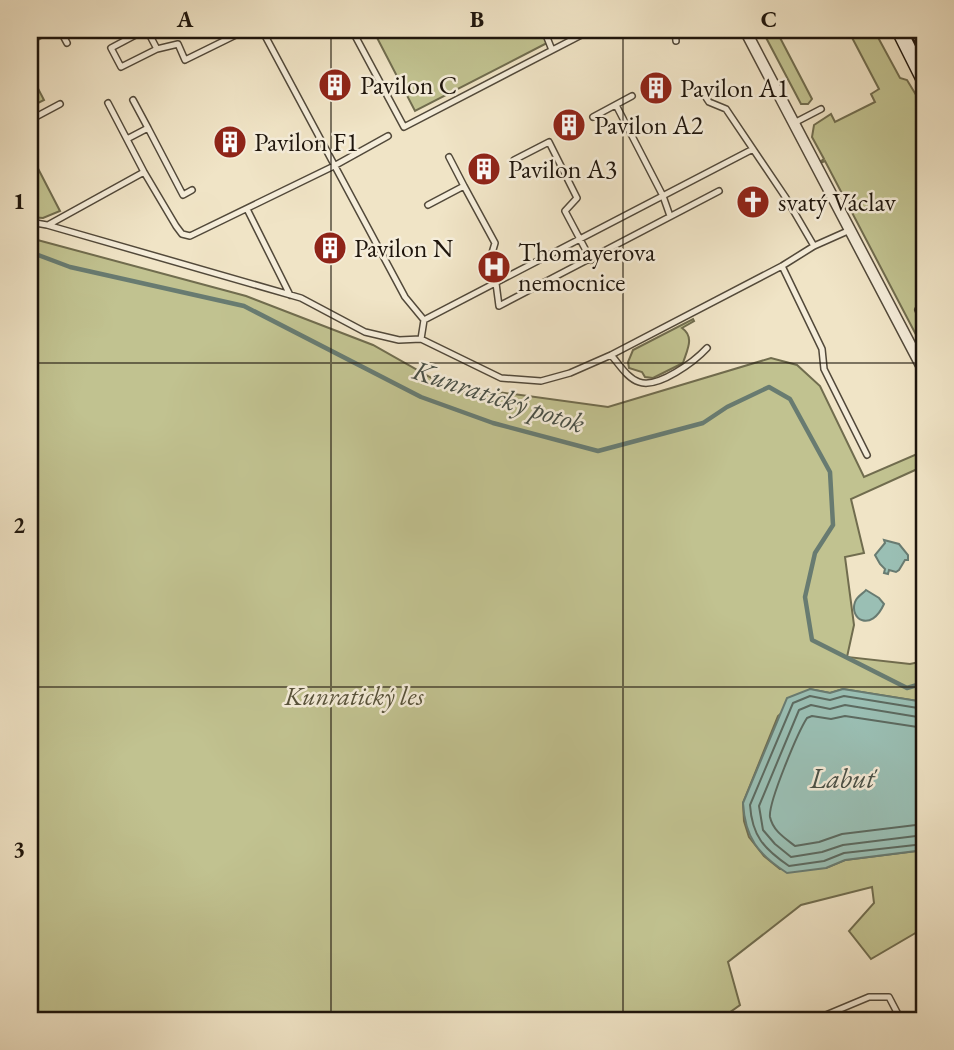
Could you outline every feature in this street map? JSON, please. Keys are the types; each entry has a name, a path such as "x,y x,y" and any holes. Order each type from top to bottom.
{"main road":[{"path":"899,30 924,80"},
{"path":"918,30 924,43"}],"street":[{"path":"745,30 924,372"}],"lane":[{"path":"60,30 67,43"},
{"path":"157,49 146,30 111,48 121,67 157,49 178,44 185,60 246,30"},
{"path":"261,30 405,297 424,320 421,340"},
{"path":"352,30 404,127 591,30"},
{"path":"544,30 552,50"},
{"path":"675,30 676,41"},
{"path":"703,93 709,102 726,109 814,246"},
{"path":"593,117 632,96"},
{"path":"133,100 183,195 192,190"},
{"path":"108,103 144,172 182,234 190,236 334,166 388,136"},
{"path":"30,120 60,104"},
{"path":"616,105 663,196 670,216"},
{"path":"794,123 821,109"},
{"path":"127,139 148,128"},
{"path":"514,160 549,142 577,198 565,211 591,260"},
{"path":"424,320 753,149"},
{"path":"449,157 495,243 492,253 499,306 719,191"},
{"path":"47,225 144,172"},
{"path":"428,205 464,186"},
{"path":"247,209 290,295"},
{"path":"30,222 301,298 365,332 398,340 421,340 501,378 541,381 570,373 611,355 782,266 814,246 850,230"},
{"path":"782,266 822,349 824,369 867,455"},
{"path":"918,310 924,324"},
{"path":"915,353 924,336"},
{"path":"611,355 629,377 639,383 649,384 660,381 696,360 707,348"},
{"path":"814,1020 869,997 889,997 901,1020"}],"green space":[{"path":"30,30 52,30 53,32 30,44"},
{"path":"373,30 540,30 547,43 415,111"},
{"path":"762,30 776,30 812,99 808,104 801,104"},
{"path":"848,30 874,30 900,78 907,80 924,108 924,350 825,161 815,165 824,159 812,137 814,125 831,114 835,122 875,102 871,94 879,89"},
{"path":"30,73 44,100 30,107"},
{"path":"30,153 60,211 43,218 30,217"},
{"name":"Kunratický les","path":"30,238 246,296 373,345 437,381 473,395 498,392 608,407 771,358 797,365 820,386 864,477 924,451 924,466 851,499 864,553 845,557 854,625 847,657 910,664 924,661 924,702 843,689 830,693 810,689 778,716 743,803 744,821 749,837 764,856 780,869 826,868 845,860 924,850 924,928 871,959 849,931 874,903 872,887 801,905 728,962 740,1005 719,1020 30,1020"},
{"path":"693,319 694,321 682,328 689,340 683,363 653,378 645,377 642,372 629,368 628,362 633,350"}],"water":[{"path":"884,540 899,544 908,555 908,560 905,560 899,570 889,570 888,574 884,573 885,569 875,555 885,543"},
{"path":"866,590 884,604 879,613 868,621 858,618 854,608 856,600"},
{"name":"Labuť","path":"810,689 830,693 843,689 924,702 924,850 845,860 826,868 787,873 768,859 755,844 747,826 743,803 787,698"}],"waterway":[{"name":"Kunratický potok","path":"30,252 70,267 244,306 421,397 493,423 598,451 703,423 727,407 769,387 790,399 830,472 833,525 815,553 805,597 812,640 907,688 924,683"}],"place":[{"name":"Pavilon C","path":"335,85"},
{"name":"Pavilon A1","path":"656,88"},
{"name":"Pavilon A2","path":"569,125"},
{"name":"Pavilon F1","path":"230,142"},
{"name":"Pavilon A3","path":"484,169"},
{"name":"svatý Václav","path":"753,202"},
{"name":"Pavilon N","path":"330,248"},
{"name":"Thomayerova nemocnice","path":"494,267"}]}
